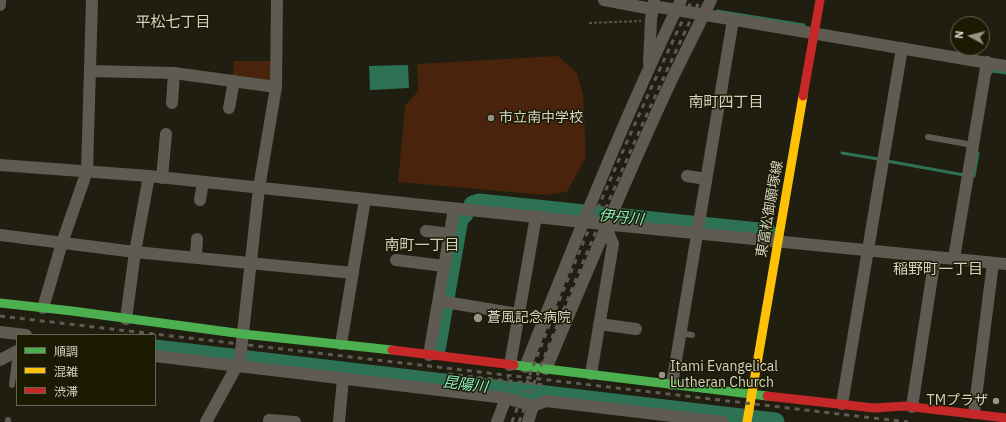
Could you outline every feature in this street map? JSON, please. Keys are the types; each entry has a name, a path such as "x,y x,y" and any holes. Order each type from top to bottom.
{"street":[{"path":"0,0 0,5"},
{"path":"43,308 62,243 87,171 92,0"},
{"path":"206,422 240,360 259,188 276,87 277,0"},
{"path":"604,0 653,9 679,5 704,15 1006,66"},
{"path":"546,369 608,221 673,78 711,0"},
{"name":"東富松御願塚線","path":"747,420 820,0"},
{"path":"524,367 585,217 649,68 679,5"},
{"path":"649,68 653,9"},
{"path":"672,384 733,20"},
{"path":"842,404 902,48"},
{"path":"954,258 987,62"},
{"path":"90,71 174,73 276,87"},
{"path":"172,103 174,73"},
{"path":"229,108 234,81"},
{"path":"162,178 166,134"},
{"path":"0,165 150,176 454,209 536,216 585,217 608,221 698,228 778,241 1006,264"},
{"path":"126,318 150,176"},
{"path":"687,176 706,179"},
{"path":"200,200 203,182"},
{"path":"341,344 365,199"},
{"path":"429,355 454,209"},
{"path":"510,365 536,216"},
{"path":"591,374 613,244 608,221"},
{"path":"426,231 450,234"},
{"path":"0,235 136,252 353,273"},
{"path":"196,257 197,239"},
{"path":"912,407 935,257"},
{"path":"396,260 444,266"},
{"path":"974,414 993,263"},
{"path":"439,301 518,314"},
{"path":"0,303 243,334 341,344 874,408 912,407 1006,418"},
{"path":"599,324 636,329"},
{"path":"0,332 17,334"},
{"path":"0,360 16,351"},
{"path":"156,356 506,398 533,406 546,401 653,418 723,422"},
{"path":"339,422 343,378"},
{"path":"497,422 506,398"},
{"path":"528,422 533,406"},
{"path":"269,420 295,422"}],"lane":[{"path":"928,138 973,145"},
{"path":"680,333 692,335"},
{"path":"12,385 16,351"}],"path":[{"path":"589,23 653,9"},
{"path":"506,398 510,365"}],"shaded area":[{"path":"558,56 577,73 583,94 586,157 567,192 545,195 398,182 405,106 418,91 417,64"},
{"path":"234,61 271,61 270,80 264,82 233,76"},
{"path":"408,65 409,88 370,90 369,66"}],"waterway":[{"path":"717,11 804,25"},
{"path":"990,74 992,71 1006,73"},
{"path":"842,153 878,159"},
{"path":"972,176 974,176 978,153"},
{"path":"887,161 964,175"},
{"name":"伊丹川","path":"473,205 479,203 768,233"},
{"name":"伊丹川","path":"436,350 459,218 464,214"},
{"name":"昆陽川","path":"156,349 775,422"}],"railway":[{"path":"512,422 575,262 644,104 692,0"},
{"path":"519,422 605,209 700,0"},
{"path":"0,316 154,334"},
{"path":"156,334 908,422"},
{"path":"448,374 544,385"}],"traffic: fast":[{"path":"0,303 243,334 392,350"},
{"path":"514,365 767,396"}],"traffic: slow":[{"path":"747,422 803,96"}],"traffic: jam":[{"path":"803,96 820,0"},
{"path":"392,350 514,365"},
{"path":"767,396 874,408 905,406 1006,418"}],"place":[{"name":"市立南中学校","path":"491,118"},
{"name":"蒼風記念病院","path":"478,318"},
{"name":"Itami Evangelical Lutheran Church","path":"662,375"},
{"name":"TMプラザ","path":"996,401"}],"district":[{"name":"平松七丁目","path":"173,23"},
{"name":"南町四丁目","path":"726,103"},
{"name":"南町一丁目","path":"422,246"},
{"name":"稲野町一丁目","path":"938,270"}]}
